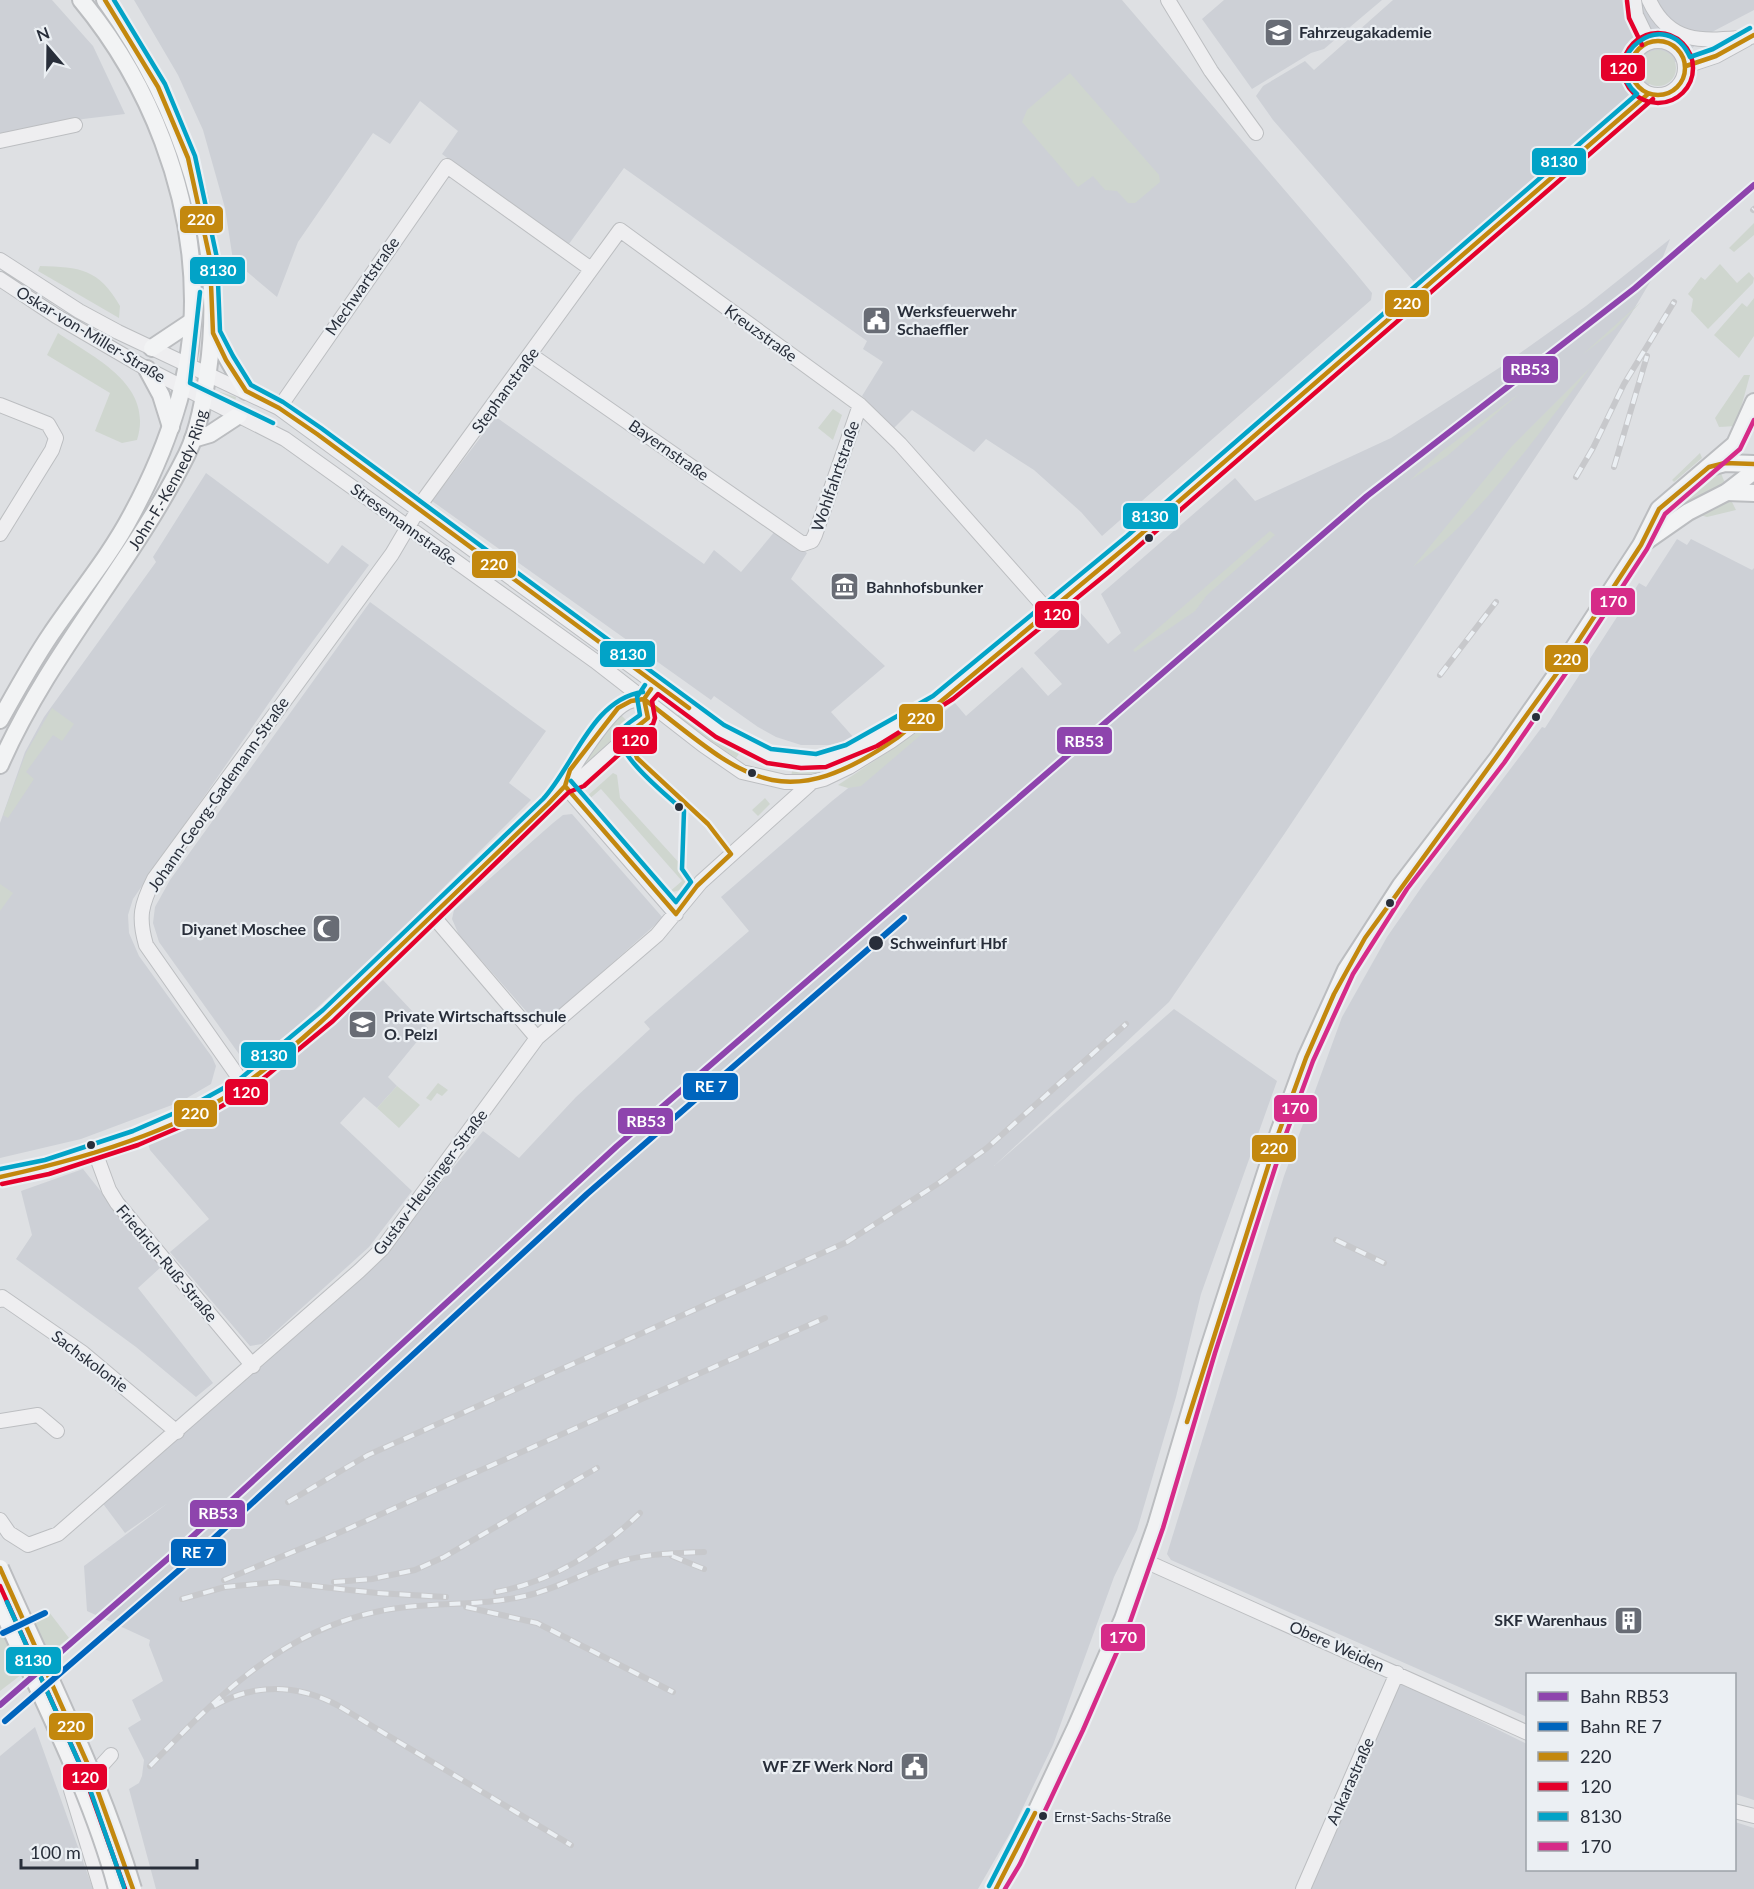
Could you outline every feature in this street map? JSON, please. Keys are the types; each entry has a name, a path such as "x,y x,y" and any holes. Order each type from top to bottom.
{"main road":[{"name":"John-F.-Kennedy-Ring","path":"0,720 50,636 131,516 152,474 171,427 182,387 191,322 192,276 182,207 166,149 134,78 81,0"},
{"name":"John-F.-Kennedy-Ring","path":"0,765 37,691 175,477 193,439 203,397 213,333 210,268 205,228 188,158 158,87 105,0"},
{"path":"152,348 191,322"},
{"path":"213,333 246,391"},
{"path":"147,369 161,395 171,427"},
{"path":"996,1889 1012,1861 1080,1717 1145,1561 1279,1132 1306,1058 1334,994 1379,917 1498,758 1560,669 1641,544 1659,509 1735,444 1754,409"},
{"path":"193,439 210,434 239,415"},
{"path":"1710,467 1725,463 1754,464"},
{"path":"1641,544 1688,512 1727,492 1754,471"},
{"path":"1727,492 1754,493"},
{"path":"0,1568 112,1824 133,1889"},
{"path":"0,1605 89,1807 117,1889"}],"street":[{"path":"1168,0 1211,71 1256,133"},
{"path":"1634,0 1636,15 1649,42"},
{"path":"1649,0 1667,24 1690,38 1709,41 1752,36"},
{"path":"1686,66 1716,56 1752,36"},
{"path":"1663,41 1676,47 1686,66 1678,88 1664,95 1648,94 1633,79 1631,66 1636,51 1649,42 1663,41"},
{"path":"812,782 832,776 865,758 916,723 937,702 1145,531 1614,126 1648,94"},
{"path":"0,141 75,125"},
{"name":"Mechwartstraße","path":"279,408 447,166 591,269"},
{"name":"Kreuzstraße","path":"591,269 620,230 860,405 900,444 1048,611"},
{"name":"Oskar-von-Miller-Straße","path":"0,260 79,311 186,366"},
{"name":"Stephanstraße","path":"418,511 591,269"},
{"name":"Oskar-von-Miller-Straße","path":"0,279 56,316 182,387"},
{"name":"Bayernstraße","path":"531,355 799,542 807,544"},
{"name":"Stresemannstraße","path":"186,366 246,391 279,408 736,741 769,756 801,761 825,759 849,752 937,702"},
{"name":"Stresemannstraße","path":"182,387 285,438 617,677 742,772 769,780 812,782"},
{"path":"0,405 36,418 53,430 56,438 52,450 0,534"},
{"name":"Wohlfahrtstraße","path":"807,544 815,535 860,405"},
{"name":"Johann-Georg-Gademann-Straße","path":"244,1085 146,945 140,924 144,900 154,879 409,527 418,511"},
{"path":"488,585 499,569"},
{"path":"565,786 570,770 618,708 631,701 644,699 656,682"},
{"path":"0,1177 47,1167 95,1152 175,1122 244,1085 328,1016 565,786 579,780 648,718 644,699"},
{"name":"Gustav-Heusinger-Straße","path":"0,1520 9,1533 28,1545 58,1534 253,1366 382,1249 537,1038 657,935 711,872 812,782"},
{"path":"565,786 676,914"},
{"path":"433,916 537,1038"},
{"name":"Friedrich-Ruß-Straße","path":"95,1152 109,1190 117,1203 253,1366"},
{"name":"Sachskolonie","path":"0,1300 2,1296 83,1353 177,1432"},
{"path":"0,1421 38,1415 57,1431"},
{"name":"Obere Weiden","path":"1145,1561 1526,1732"},
{"name":"Ankarastraße","path":"1303,1889 1397,1673"},
{"path":"101,1889 71,1790 92,1776 111,1755"},
{"path":"1736,1812 1754,1816"}],"shaded area":[{"path":"0,0 52,0 93,46 125,114 83,119 0,141"},
{"path":"134,0 1122,0 1354,271 1372,293 1371,300 1102,536 1081,512 1034,470 986,439 974,452 912,410 894,428 862,396 883,362 863,349 867,341 624,168 566,248 442,154 458,131 420,101 390,144 373,133 298,242 277,297 233,260 225,208 203,130 178,75"},
{"name":"Fahrzeugakademie","path":"1224,0 1382,0 1324,49 1311,53 1252,89 1202,19"},
{"path":"1393,0 1754,0 1754,10 1710,33 1414,282 1273,120 1256,96 1263,86 1305,61 1314,70"},
{"path":"1658,50 1670,56 1676,68 1670,80 1658,86 1646,80 1640,68 1646,56"},
{"path":"1070,73 1159,175 1160,182 1135,203 1128,203 1117,191 1105,190 1093,176 1078,187 1022,122 1027,110"},
{"path":"1754,223 1754,235 1734,252 1729,248"},
{"path":"1670,239 1659,267 1631,314 1285,833 1169,1002 994,1166 1174,1009 1277,1081 1201,1294 1176,1397 1137,1530 1114,1577 1053,1745 1013,1828 978,1889 156,1889 129,1789 139,1783 144,1760 128,1728 141,1720 132,1700 163,1681 149,1645 150,1640 87,1611 84,1566 168,1503 125,1533 101,1501 382,1255 483,1131 519,1158 576,1097 650,1029 644,1022 749,931 721,897 832,801 955,703 966,716 1022,667 1048,696 1062,684 1034,653 1080,612 1108,644 1121,633 1101,594 1235,478 1255,501 1391,438 1499,368 1586,306"},
{"path":"1720,264 1737,283 1749,272 1754,278 1753,283 1708,329 1691,311 1693,299 1688,294 1701,277 1705,280"},
{"path":"40,266 77,269 96,277 120,306 119,318 38,271"},
{"path":"1754,298 1754,336 1739,358 1714,335 1742,303 1747,307"},
{"path":"1641,302 1614,330 1582,355"},
{"path":"58,333 104,364 129,389 137,404 140,421 137,440 122,443 95,431 110,393 47,355"},
{"path":"1591,367 1485,499 1438,547 1413,567 1512,446"},
{"path":"1744,375 1750,375 1736,426 1719,427 1715,418"},
{"path":"220,392 236,397 234,407 216,397"},
{"path":"1520,393 1447,456 1409,481 1441,452"},
{"path":"833,409 842,415 833,440 818,428"},
{"path":"496,417 704,564 714,550 741,572 776,530 807,553 791,579 885,666 831,712 855,739 829,745 801,745 776,737 758,727 714,696 711,700 432,501"},
{"path":"1700,453 1702,458 1674,482 1672,480"},
{"path":"1720,471 1725,483 1685,503 1659,523 1686,493 1702,480"},
{"path":"206,473 328,564 342,545 369,565 296,664 133,899 128,915 129,933 139,956 212,1057 216,1066 211,1084 180,1102 81,1139 0,1158 0,823 25,752 44,717 156,562 153,557"},
{"path":"1731,500 1736,510 1707,517 1700,515"},
{"path":"1270,531 1275,535 1207,595 1195,611 1135,652 1133,650"},
{"path":"1677,539 1687,545 1691,539 1752,570 1754,568 1754,1800 1736,1794 1736,1673 1526,1673 1526,1717 1171,1560 1167,1554 1284,1176 1342,1017 1387,937 1423,885 1542,727 1545,728 1639,583 1646,587"},
{"path":"370,602 546,731 509,783 531,800 396,935 292,1031 259,1055 244,1056 239,1054 159,942 153,923 155,907 170,880"},
{"path":"52,708 74,724 62,741 53,735 26,772 34,779 8,818 3,815 26,753"},
{"path":"681,711 741,751 736,758 676,717"},
{"path":"621,715 629,723 576,775 581,763"},
{"path":"928,725 929,728 861,786 848,788 838,785"},
{"path":"844,761 817,773 791,776 793,767 816,767"},
{"path":"613,773 617,775 620,798 693,878 681,890 668,893 682,881 601,789 587,801 585,798"},
{"path":"765,798 770,804 758,816 752,810"},
{"path":"572,814 663,918 550,1018 543,1021 534,1020 459,935 452,919 454,910 553,823 563,815"},
{"path":"0,884 13,893 0,911"},
{"path":"383,980 428,1028 388,1077 397,1086 377,1108 364,1097 340,1123 412,1191 369,1247 262,1344 250,1346 170,1252 209,1219 150,1150 148,1144 237,1102 265,1084"},
{"path":"438,1083 448,1090 442,1096 437,1093 431,1101 426,1098"},
{"path":"397,1086 420,1105 399,1128 377,1108"},
{"path":"83,1169 161,1267 138,1288 213,1383 196,1397 136,1347 16,1259 32,1235 21,1191"},
{"path":"49,1612 69,1638 0,1691 0,1634"},
{"path":"1399,1681 1526,1744 1526,1871 1736,1871 1736,1822 1754,1828 1754,1889 1308,1889"},
{"path":"35,1727 93,1889 0,1889 0,1756"}],"railway":[{"path":"1576,477 1593,448 1624,384 1674,302"},
{"path":"1614,467 1647,356"},
{"path":"1440,675 1496,602"},
{"path":"288,1502 368,1455 847,1242 939,1183 987,1148 1126,1024"},
{"path":"1336,1240 1384,1263"},
{"path":"224,1580 327,1538 825,1318"},
{"path":"334,1582 372,1579 415,1570 444,1557 597,1468"},
{"path":"496,1592 536,1581 574,1563 609,1540 640,1513"},
{"path":"150,1766 200,1715 253,1670 312,1634 344,1621 398,1608 489,1602 525,1596 630,1559 704,1552"},
{"path":"672,1556 704,1569"},
{"path":"182,1599 225,1587 277,1582 377,1593 446,1597"},
{"path":"466,1607 537,1623 673,1692"},
{"path":"214,1706 229,1698 260,1690 291,1690 322,1698 571,1845"}],"rail line":[{"name":"RB53","path":"0,1705 180,1548 617,1146 1098,729 1367,496 1635,288 1754,185"}],"transit line":[{"name":"220","path":"105,0 158,87 188,158 210,259 213,333 226,360 246,391 279,408 317,434 689,708"},
{"name":"8130","path":"114,0 165,84 195,156 217,258 220,331 251,385 283,402 321,428 724,725 771,749 816,754 846,745 933,696 1127,536 1637,94 1626,80 1624,65 1629,52 1639,42 1652,35 1666,35 1679,42 1690,57 1713,49 1750,28"},
{"name":"120","path":"1627,1 1629,18 1642,45"},
{"name":"120","path":"1658,33 1671,36 1683,43 1690,55 1693,68 1690,81 1683,93 1671,100 1658,103 1645,100 1633,93 1626,81 1623,68 1626,55 1633,43 1645,36 1658,33"},
{"name":"220","path":"1686,66 1716,56 1754,35"},
{"name":"220","path":"1653,41 1663,41 1673,45 1681,53 1685,68 1681,83 1673,91 1663,95 1653,95 1643,91 1635,83 1631,73 1631,63 1635,53 1643,45 1653,41"},
{"name":"220","path":"644,699 708,749 736,766 763,778 791,782 821,777 856,763 897,738 1132,542 1648,94"},
{"name":"120","path":"2,1184 49,1174 138,1145 199,1119 248,1091 333,1021 569,792 584,786 653,724 655,718 652,701 658,694 716,737 767,763 801,768 826,767 877,746 953,699 1109,572 1653,99"},
{"name":"8130","path":"200,292 190,383 273,423"},
{"name":"170","path":"1005,1889 1020,1864 1083,1730 1130,1622 1163,1528 1215,1353 1286,1134 1313,1061 1353,974 1407,889 1504,763 1566,673 1647,549 1665,514 1740,449 1754,420"},
{"name":"220","path":"1187,1422 1279,1132 1306,1058 1334,994 1365,938 1560,669 1641,545 1659,509 1709,467 1725,463 1754,464"},
{"name":"8130","path":"571,781 676,902 691,882 682,869 684,811 655,786 633,762 620,740 622,729 640,715 637,697 645,685"},
{"name":"220","path":"565,786 676,914 697,886 731,854 708,824 637,758 628,734 648,718 644,699 651,689"},
{"name":"8130","path":"0,1169 45,1160 133,1131 193,1105 240,1079 323,1010 543,799 597,720 610,707 625,697 643,692"},
{"name":"220","path":"0,1177 62,1162 159,1130 219,1101 245,1084 284,1054 339,1006 548,804 565,786 570,770 618,708 631,701 644,699"},
{"path":"5,1721 185,1565 587,1194 904,918"},
{"name":"220","path":"0,1568 89,1767 133,1889"},
{"name":"120","path":"0,1586 82,1769 125,1889"},
{"name":"8130","path":"7,1602 86,1778 124,1887"},
{"path":"3,1633 45,1613"},
{"name":"8130","path":"989,1886 1028,1810"},
{"name":"220","path":"996,1889 1035,1813"}],"place":[{"name":"Fahrzeugakademie","path":"1278,32"},
{"name":"Werksfeuerwehr Schaeffler","path":"876,320"},
{"name":"Bahnhofsbunker","path":"845,587"},
{"name":"Diyanet Moschee","path":"327,929"},
{"name":"Schweinfurt Hbf","path":"876,943"},
{"name":"Private Wirtschaftsschule O. Pelzl","path":"363,1025"},
{"name":"SKF Warenhaus","path":"1628,1620"},
{"name":"WF ZF Werk Nord","path":"914,1766"},
{"name":"Ernst-Sachs-Straße","path":"1043,1816"}]}
